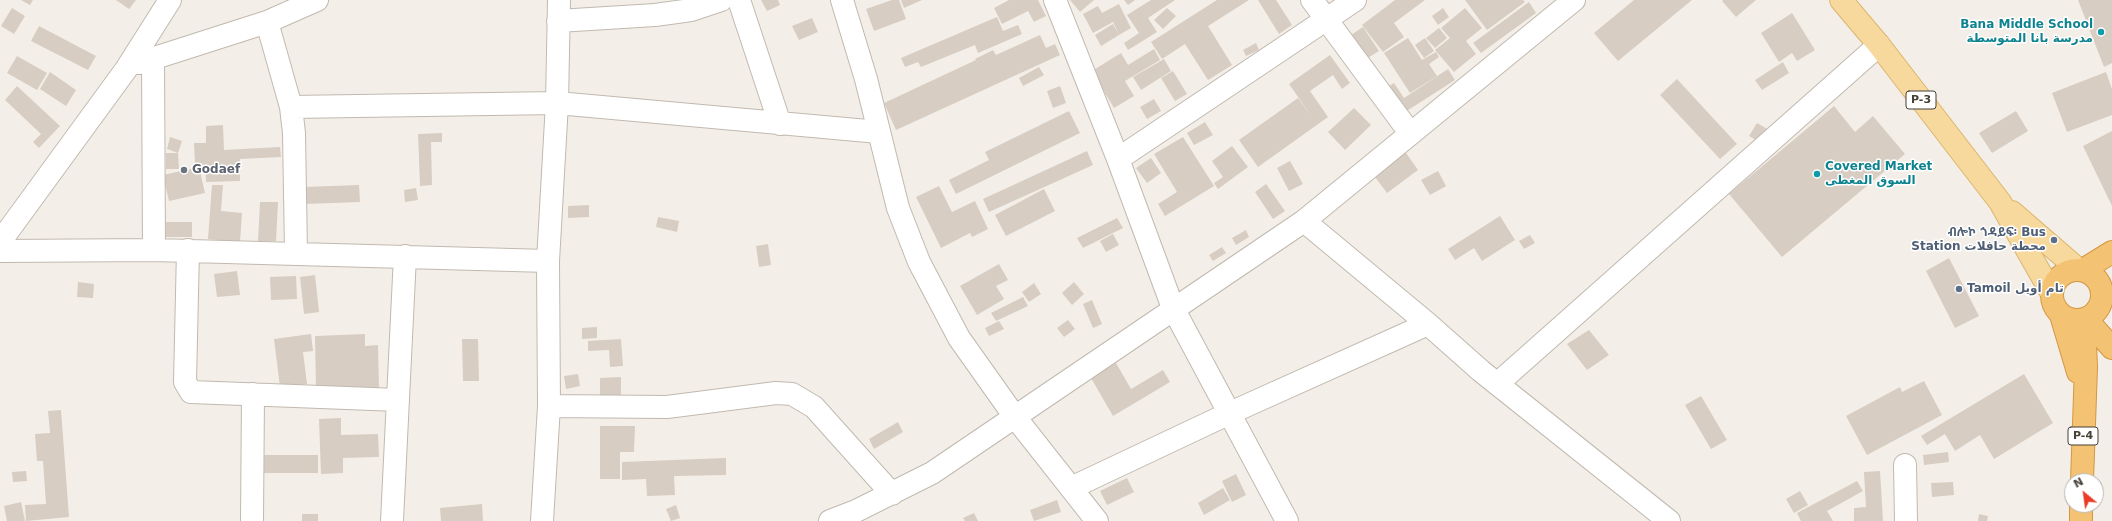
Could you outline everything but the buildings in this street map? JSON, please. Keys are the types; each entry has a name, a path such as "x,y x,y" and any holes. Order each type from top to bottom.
{"highway":[{"path":"2099,308 2072,320 2061,315 2053,305 2051,292 2053,285 2061,275 2066,272 2081,270 2112,252"},
{"path":"2081,270 2096,278 2100,284 2099,308 2112,348"},
{"name":"P-4","path":"2082,473 2086,367 2099,308"},
{"name":"P-4","path":"2061,315 2084,391"}],"main road":[{"name":"P-3","path":"1841,0 1879,45 2000,202 2051,292"},
{"name":"P-3","path":"2000,202 2081,270"}],"street":[{"path":"0,242 127,68 170,0"},
{"path":"127,68 153,58 267,22 317,0"},
{"path":"542,521 549,406 548,261 557,103 559,0"},
{"path":"558,21 655,15 691,10 721,0"},
{"path":"739,0 780,124"},
{"path":"842,0 857,46 898,208 919,262 959,338 1015,417 1096,521"},
{"path":"1055,0 1118,159 1173,308 1287,521"},
{"path":"1312,0 1325,20 1410,134"},
{"path":"1118,159 1355,0"},
{"path":"830,521 892,494 932,473 1173,308 1304,221 1410,134 1564,3"},
{"path":"267,22 291,107 294,133 296,252"},
{"path":"1497,384 1879,45"},
{"path":"153,58 154,250"},
{"path":"291,107 557,103 879,132"},
{"path":"1304,221 1428,324 1497,384 1669,521"},
{"path":"0,251 188,250 296,252 548,261"},
{"path":"188,250 185,382 191,392 398,400"},
{"path":"392,521 405,256"},
{"path":"1070,488 1230,413 1428,324"},
{"path":"549,406 667,407 776,393 792,394 814,407 892,494"},
{"path":"252,521 253,394"},
{"path":"1905,465 1906,521"}],"place":[{"name":"Bana Middle School مدرسة بانا المتوسطة","path":"2101,32"},
{"name":"Godaef","path":"184,170"},
{"name":"Covered Market السوق المغطى","path":"1817,174"},
{"name":"ብሎኮ ጎዳይፍ፡ Bus Station محطة حافلات","path":"2054,240"},
{"name":"Tamoil تام أويل","path":"1959,289"}]}
